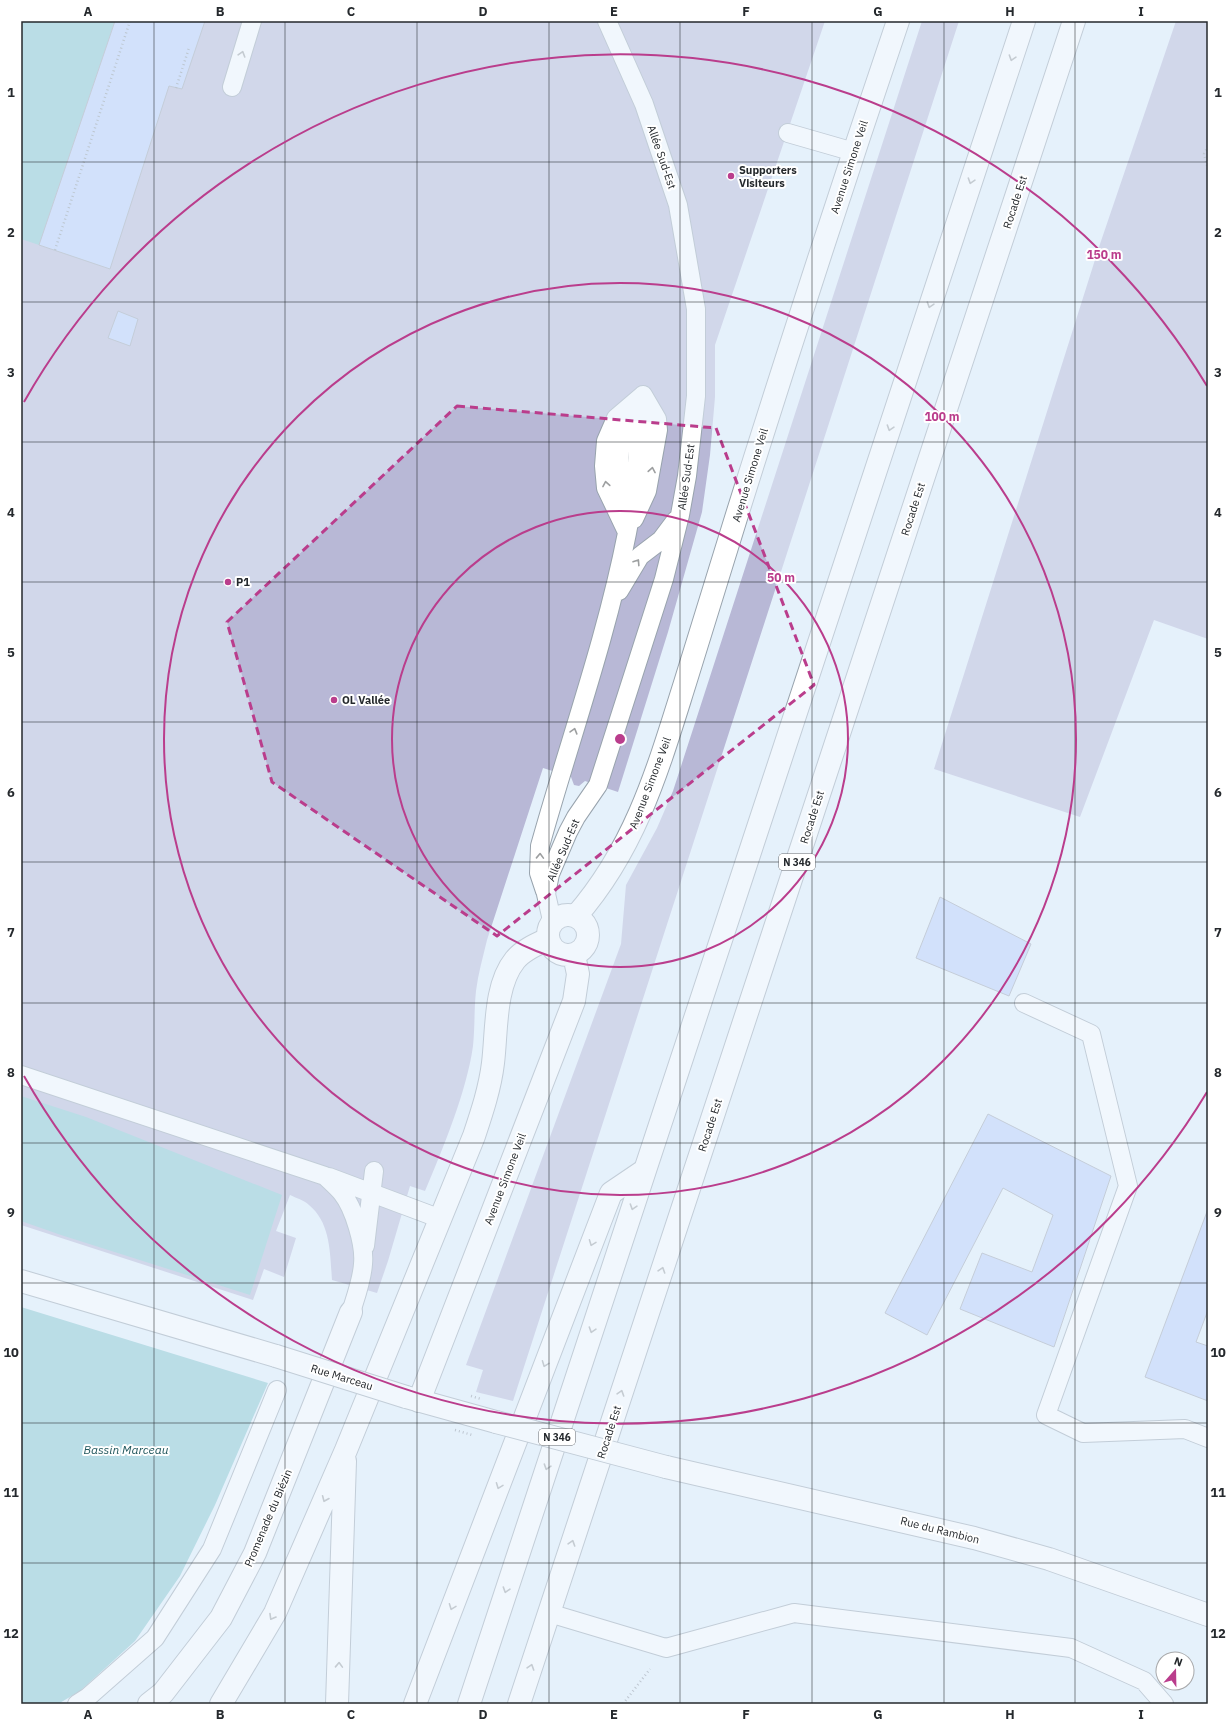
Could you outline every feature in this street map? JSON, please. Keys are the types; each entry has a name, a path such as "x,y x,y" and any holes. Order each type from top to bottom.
{"main road":[{"name":"Avenue Simone Veil","path":"576,916 589,901 614,863 629,839 643,809 668,738 772,403 898,21"},
{"name":"N 346","path":"469,1704 1024,21"},
{"name":"Rocade Est","path":"519,1704 1074,21"},
{"path":"221,1704 275,1613 346,1450 474,1136 489,1089 498,1003 505,979 515,960 551,930 564,915 576,916 586,924 589,936 584,948 574,955 560,954 550,945 551,930"},
{"name":"Avenue Simone Veil","path":"413,1399 574,1001 578,974 574,955"},
{"path":"415,1704 611,1193 645,1170"},
{"name":"Rue Marceau","path":"21,1281 276,1356 413,1399 666,1466"},
{"name":"Promenade du Biézin","path":"149,1704 163,1692 221,1618 255,1553 351,1312"},
{"path":"337,1704 346,1450"},
{"name":"Rue du Rambion","path":"666,1466 974,1538 1049,1560 1208,1615"}],"lane":[{"path":"232,87 252,21"},
{"name":"Allée Sud-Est","path":"551,930 551,916 546,894 550,874 568,832 598,786 664,579 680,515 687,476 696,396 696,309 678,205 644,104 606,21"},
{"path":"788,133 854,152"},
{"path":"546,894 539,873 540,846 610,608 627,532 648,491 658,430 657,419 643,395 625,429 618,464 618,479 627,532"},
{"path":"610,608 640,556 661,540 680,515"},
{"path":"1024,1003 1091,1034 1128,1186 1046,1415 1083,1433 1185,1429 1208,1438"},
{"path":"21,1075 372,1192 441,1219"},
{"path":"351,1312 359,1288 374,1171"},
{"path":"325,1176 343,1194 352,1213 360,1237 363,1262"},
{"path":"77,1704 99,1687 155,1638 212,1549 277,1390"},
{"path":"549,1613 666,1648 794,1613 1071,1648 1144,1681 1164,1704"}],"path":[{"path":"55,250 130,21"},
{"path":"176,88 189,48"},
{"path":"1208,146 1204,154 1208,169"},
{"path":"623,1704 666,1648"}],"highlighted area":[{"path":"457,406 716,428 814,685 497,936 272,782 227,622"}],"shaded area":[{"name":"OL Vallée","path":"21,21 825,21 715,345 715,397 710,455 702,512 668,632 618,792 585,781 579,786 574,785 571,777 543,768 487,940 479,972 476,991 473,1046 466,1081 460,1100 447,1138 425,1191 410,1186 377,1293 332,1280 330,1250 322,1221 307,1203 290,1195 276,1231 296,1238 284,1277 264,1269 253,1300 21,1225"},
{"path":"922,21 959,21 513,1401 476,1392 483,1370 466,1365 621,944 626,885 657,828 673,791"},
{"path":"1176,21 1208,21 1208,639 1154,620 1080,817 934,769 1100,244"}],"water":[{"path":"21,21 115,21 39,245 21,239"},
{"path":"21,1096 86,1117 282,1195 250,1295 21,1221"},
{"name":"Bassin Marceau","path":"21,1307 268,1383 215,1505 180,1576 135,1641 80,1691 58,1704 21,1704"}],"building":[{"path":"115,21 205,21 182,89 169,86 110,269 39,245"},
{"path":"118,311 138,319 130,346 108,338"},
{"path":"940,897 1031,944 1009,996 916,958"},
{"path":"988,1114 1111,1176 1054,1347 960,1309 982,1253 1032,1272 1053,1215 1003,1188 927,1335 885,1313"},
{"path":"1208,1209 1208,1310 1196,1342 1208,1346 1208,1401 1145,1377"}],"place":[{"name":"Supporters Visiteurs","path":"731,176"},
{"name":"P1","path":"228,582"},
{"name":"OL Vallée","path":"334,700"}]}
